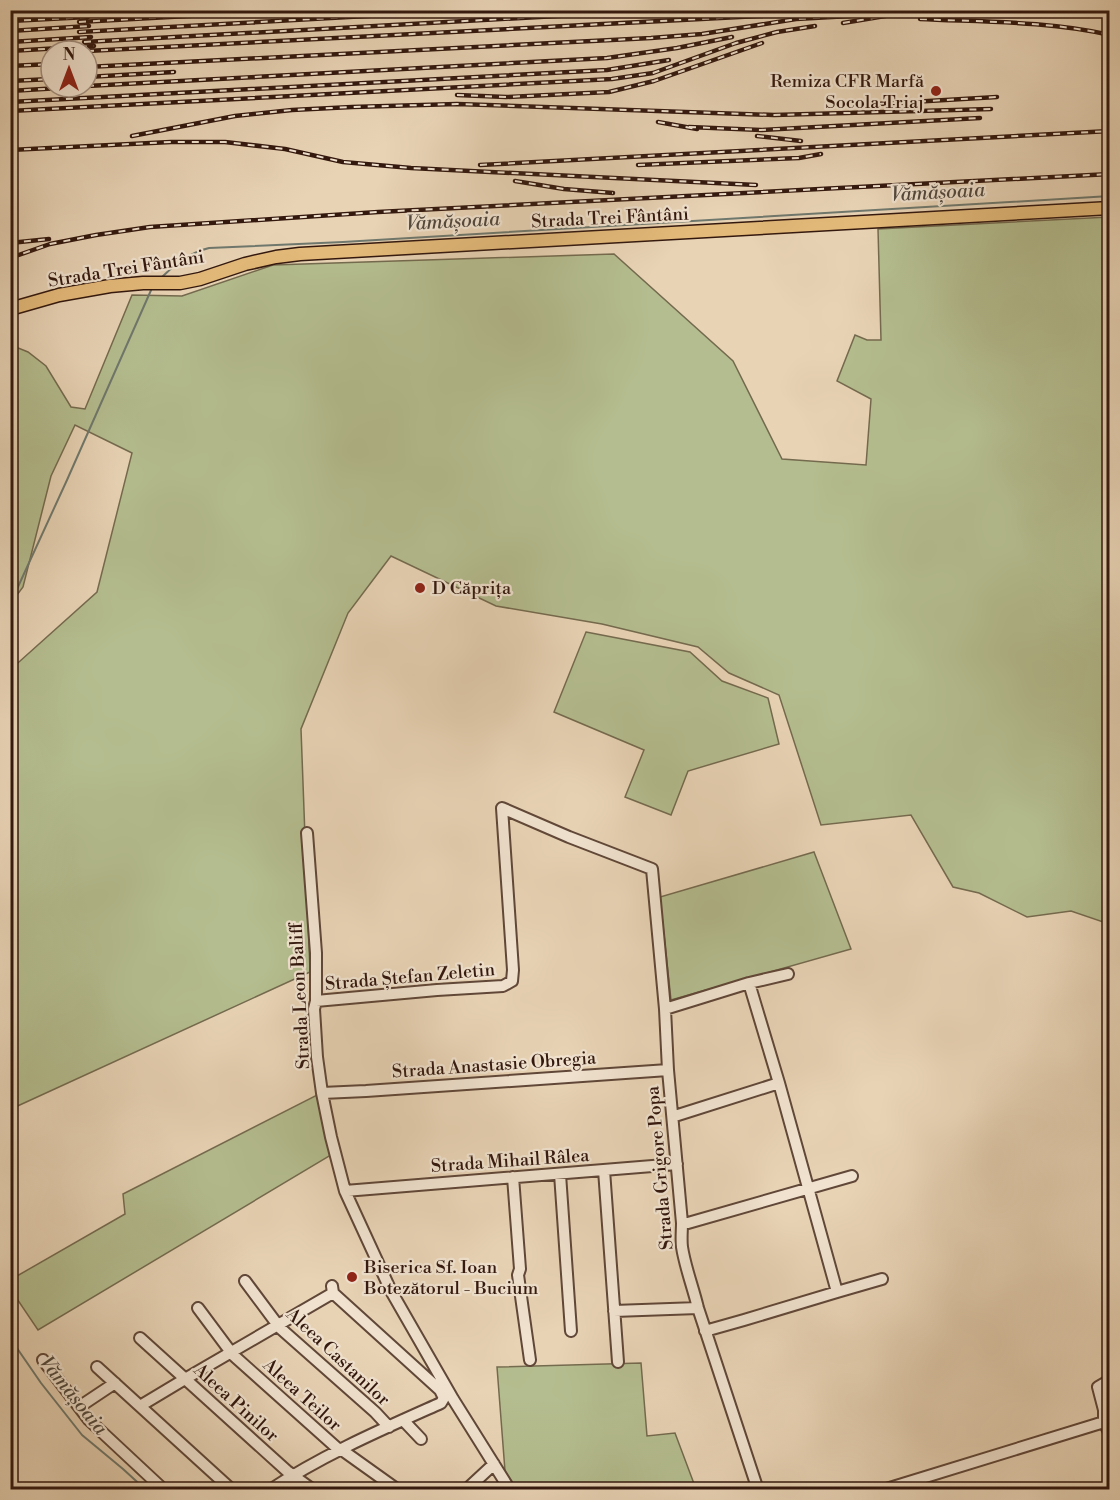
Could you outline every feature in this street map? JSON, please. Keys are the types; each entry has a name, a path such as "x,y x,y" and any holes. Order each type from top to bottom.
{"main road":[{"name":"Strada Trei Fântâni","path":"10,309 83,290 118,285 180,283 260,260 300,254 1110,208"}],"street":[{"name":"Strada Ștefan Zeletin","path":"316,1001 503,986 512,981 502,808 652,869"},
{"name":"Strada Leon Baliff","path":"308,833 316,952 315,1031 322,1093 345,1191 391,1291 453,1399 510,1490"},
{"name":"Strada Grigore Popa","path":"652,869 682,1243 705,1331 758,1490"},
{"path":"665,1009 749,983 788,974"},
{"path":"749,983 837,1292"},
{"name":"Strada Anastasie Obregia","path":"322,1093 668,1070"},
{"path":"673,1116 779,1083"},
{"name":"Strada Mihail Râlea","path":"345,1191 677,1164"},
{"path":"604,1170 618,1362"},
{"path":"560,1174 571,1330"},
{"path":"682,1223 852,1176"},
{"path":"513,1178 520,1269 518,1275 530,1360"},
{"path":"705,1331 882,1279"},
{"name":"Aleea Castanilor","path":"245,1281 278,1326 389,1427"},
{"path":"141,1406 278,1326 333,1290 440,1390 444,1398 441,1403 292,1475 270,1490"},
{"name":"Aleea Teilor","path":"198,1308 231,1353 337,1448 399,1490"},
{"path":"614,1311 698,1308"},
{"name":"Aleea Pinilor","path":"140,1338 292,1475 313,1490"},
{"path":"43,1360 89,1420 164,1490"},
{"path":"97,1367 232,1490"},
{"path":"1110,1380 1098,1387 1104,1410 1104,1422 1110,1434"},
{"path":"79,1407 115,1383"},
{"path":"404,1420 421,1439"},
{"path":"883,1490 1104,1422"},
{"path":"466,1490 494,1464"}],"green space":[{"path":"1109,217 1109,924 1071,911 1027,917 979,893 953,887 911,815 821,825 779,695 729,673 698,647 602,624 496,606 391,556 348,613 301,729 310,972 11,1109 10,670 97,592 132,453 75,425 51,476 23,587 11,603 11,345 28,352 46,366 71,407 85,409 132,295 182,296 273,265 614,254 733,361 782,459 866,465 871,399 837,381 855,335 867,340 881,340 878,229"},
{"path":"586,632 690,652 722,681 768,698 779,744 688,771 671,815 625,797 644,750 554,712"},
{"path":"814,852 851,949 671,1000 660,897"},
{"path":"317,1095 331,1155 38,1330 11,1290 10,1280 125,1214 123,1194"},
{"path":"641,1363 647,1436 675,1433 696,1489 516,1489 505,1471 497,1367"}],"waterway":[{"name":"Vămășoaia","path":"162,277 184,259 209,248 1110,196"},
{"name":"Vămășoaia","path":"10,599 17,589 67,480 152,288"},
{"name":"Vămășoaia","path":"10,1338 41,1383 82,1435 146,1490"}],"railway":[{"path":"10,11 14,10"},
{"path":"79,22 295,10"},
{"path":"79,32 475,10"},
{"path":"99,41 665,10"},
{"path":"843,23 897,14 944,10"},
{"path":"959,14 1012,10"},
{"path":"1089,10 1109,10"},
{"path":"99,50 776,15"},
{"path":"99,66 651,38 702,34 796,19 850,16"},
{"path":"10,21 88,17"},
{"path":"920,19 1063,27 1110,35"},
{"path":"10,31 89,26"},
{"path":"10,111 612,79 653,73 736,43 777,32 815,26"},
{"path":"10,42 91,37"},
{"path":"99,85 607,58 732,37"},
{"path":"457,95 506,97 609,92 654,81 762,43"},
{"path":"10,51 39,49"},
{"path":"10,102 607,70 669,60"},
{"path":"10,66 39,65"},
{"path":"99,76 174,72"},
{"path":"10,81 39,80"},
{"path":"10,91 39,89"},
{"path":"877,104 997,97"},
{"path":"132,136 235,116 352,107 457,104 774,115 991,109"},
{"path":"689,127 761,130 980,118"},
{"path":"658,122 697,129"},
{"path":"480,165 1110,131"},
{"path":"757,136 801,141"},
{"path":"10,150 171,142 225,142 285,149 343,162 411,168 756,185"},
{"path":"638,165 799,158 821,154"},
{"path":"10,258 50,244 150,227 378,212 1110,174"},
{"path":"515,181 564,189 613,193"},
{"path":"10,243 49,239"}],"place":[{"name":"Remiza CFR Marfă Socola Triaj","path":"936,91"},
{"name":"D Căprița","path":"420,588"},
{"name":"Biserica Sf. Ioan Botezătorul - Bucium","path":"352,1277"}]}
